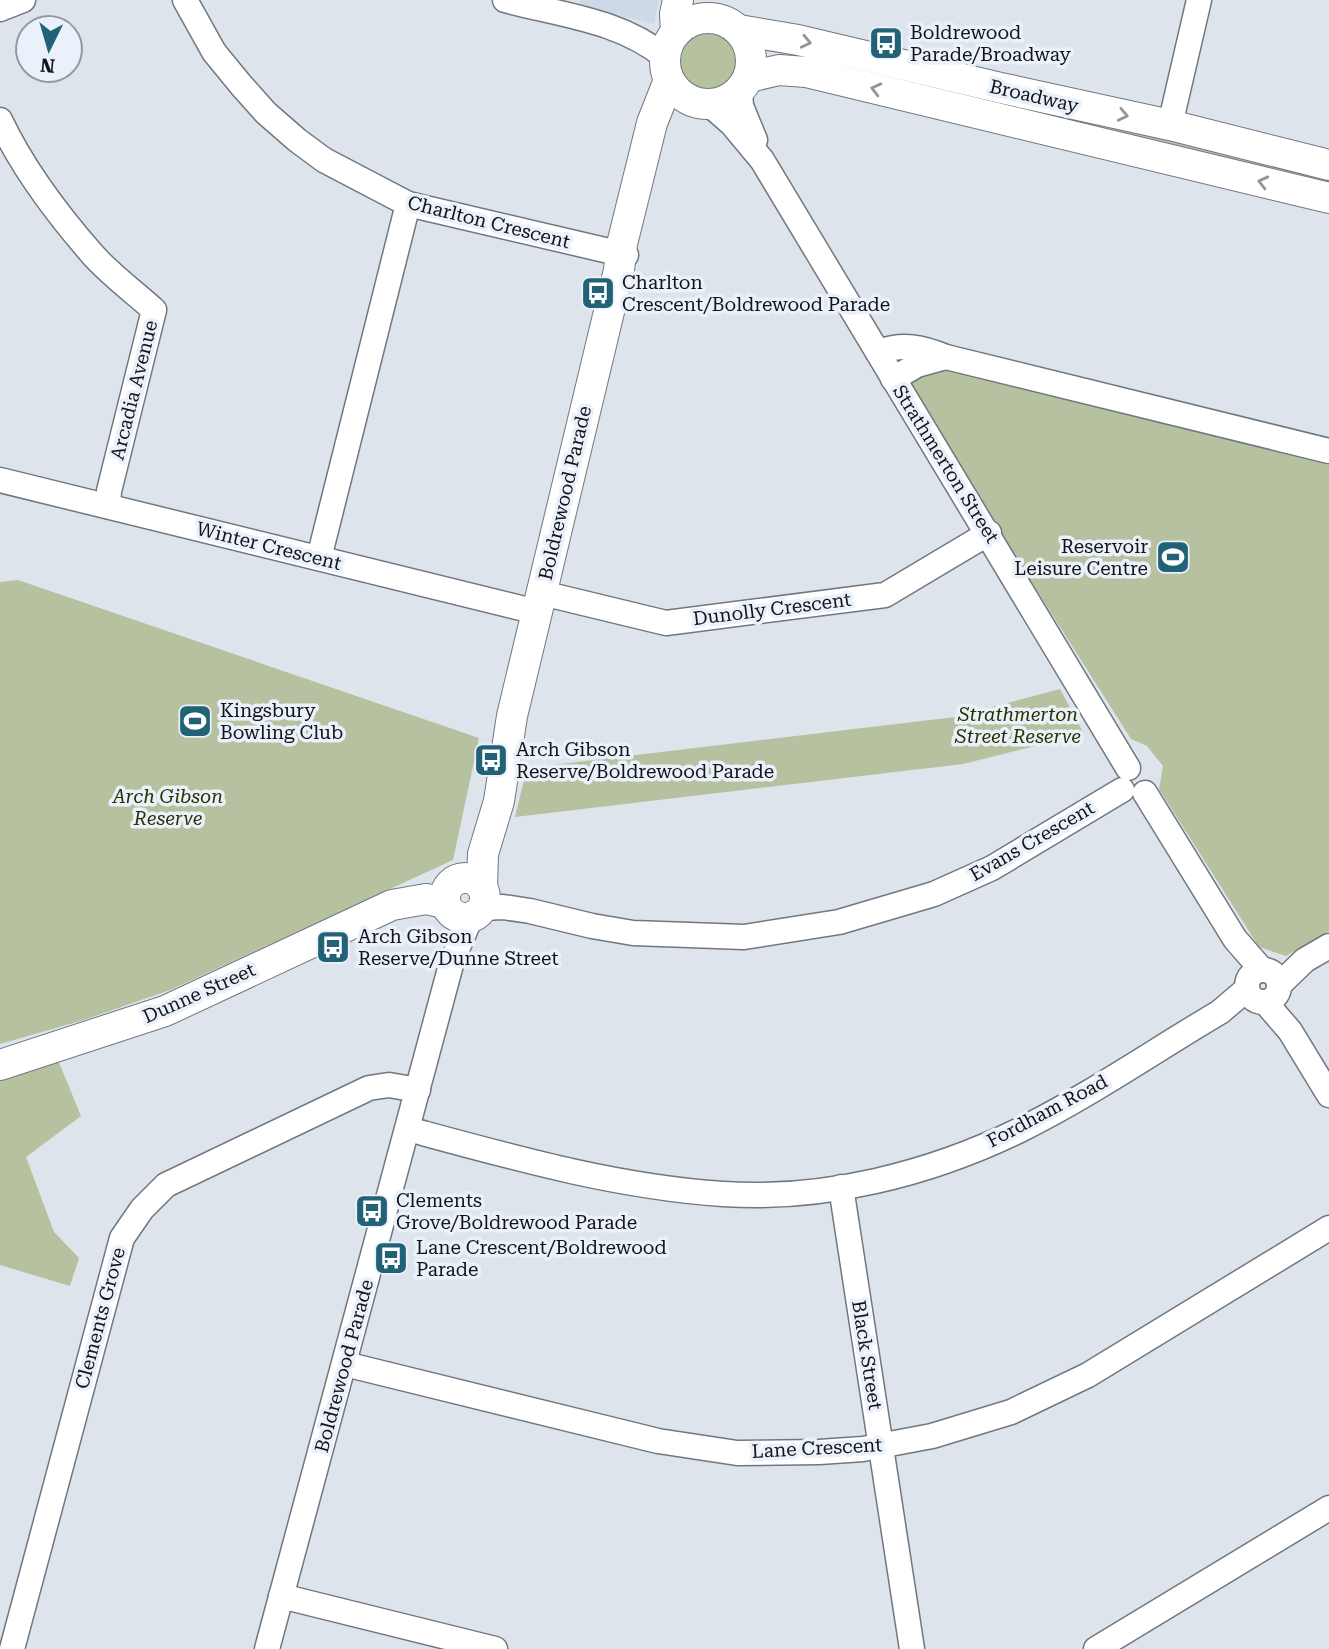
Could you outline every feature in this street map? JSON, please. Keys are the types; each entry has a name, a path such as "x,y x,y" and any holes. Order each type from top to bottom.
{"main road":[{"name":"Boldrewood Parade","path":"467,897 485,799 512,716 622,260 652,123 672,50 678,0"},
{"path":"710,18 728,22 734,19 751,52 745,84 726,101 704,104 682,95 672,50 692,21 710,18"},
{"name":"Broadway","path":"734,19 798,40 1170,125 1329,165"},
{"name":"Broadway","path":"745,84 779,70 806,72 1329,198"},
{"path":"1001,88 1012,122"},
{"name":"Boldrewood Parade","path":"622,260 656,147 668,125 704,104"},
{"name":"Dunne Street","path":"0,1065 165,1011 392,905 467,897"}],"street":[{"path":"0,9 23,0"},
{"name":"Charlton Crescent","path":"185,0 214,52 266,113 324,160 408,204 622,260"},
{"path":"505,0 607,24 650,45 672,50"},
{"path":"1170,125 1199,0"},
{"name":"Strathmerton Street","path":"745,84 741,106 762,160"},
{"name":"Strathmerton Street","path":"704,104 732,124 762,160 989,533 1132,783 1235,939 1329,1095"},
{"name":"Arcadia Avenue","path":"0,120 8,138 50,201 79,238 94,256 154,310 109,491 108,506"},
{"path":"320,558 408,204"},
{"path":"878,352 891,347 921,347 946,357 1329,451"},
{"path":"893,379 917,365 946,357"},
{"name":"Winter Crescent","path":"0,480 320,558 539,603"},
{"name":"Dunolly Crescent","path":"539,603 666,622 885,595 989,533"},
{"name":"Evans Crescent","path":"467,897 633,933 744,937 839,922 934,894 992,868 1132,783"},
{"name":"Boldrewood Parade","path":"267,1649 408,1129 467,897"},
{"name":"Fordham Road","path":"408,1129 631,1184 725,1194 841,1188 931,1165 1019,1130 1329,946"},
{"name":"Clements Grove","path":"12,1649 122,1238 142,1209 166,1185 369,1088 389,1085 418,1090"},
{"name":"Black Street","path":"841,1188 912,1649"},
{"name":"Lane Crescent","path":"345,1364 672,1443 737,1453 819,1452 882,1446 932,1436 1011,1412 1087,1375 1329,1228"},
{"path":"1096,1649 1329,1508"},
{"path":"281,1596 495,1649"}],"shaded area":[{"path":"581,0 659,0 654,24 579,7"}],"green space":[{"path":"711,30 733,39 742,61 733,83 711,92 689,83 680,61 689,39"},
{"path":"1018,101 1329,177 1329,191 1037,117"},
{"path":"901,356 1329,458 1329,931 1286,956 1259,947 1159,789 1163,766 1147,746 1131,739 892,362"},
{"name":"Arch Gibson Reserve","path":"18,580 479,738 453,860 170,990 84,1020 0,1044 0,582"},
{"name":"Strathmerton Street Reserve","path":"1060,689 1084,734 963,764 515,817 527,768 955,717"},
{"path":"58,1060 81,1116 26,1157 54,1232 79,1258 70,1286 0,1265 0,1077"}],"place":[{"name":"Boldrewood Parade/Broadway","path":"886,43"},
{"name":"Charlton Crescent/Boldrewood Parade","path":"598,293"},
{"name":"Reservoir Leisure Centre","path":"1173,557"},
{"name":"Kingsbury Bowling Club","path":"195,721"},
{"name":"Arch Gibson Reserve/Boldrewood Parade","path":"491,760"},
{"name":"Arch Gibson Reserve/Dunne Street","path":"333,947"},
{"name":"Clements Grove/Boldrewood Parade","path":"372,1211"},
{"name":"Lane Crescent/Boldrewood Parade","path":"391,1258"}]}
